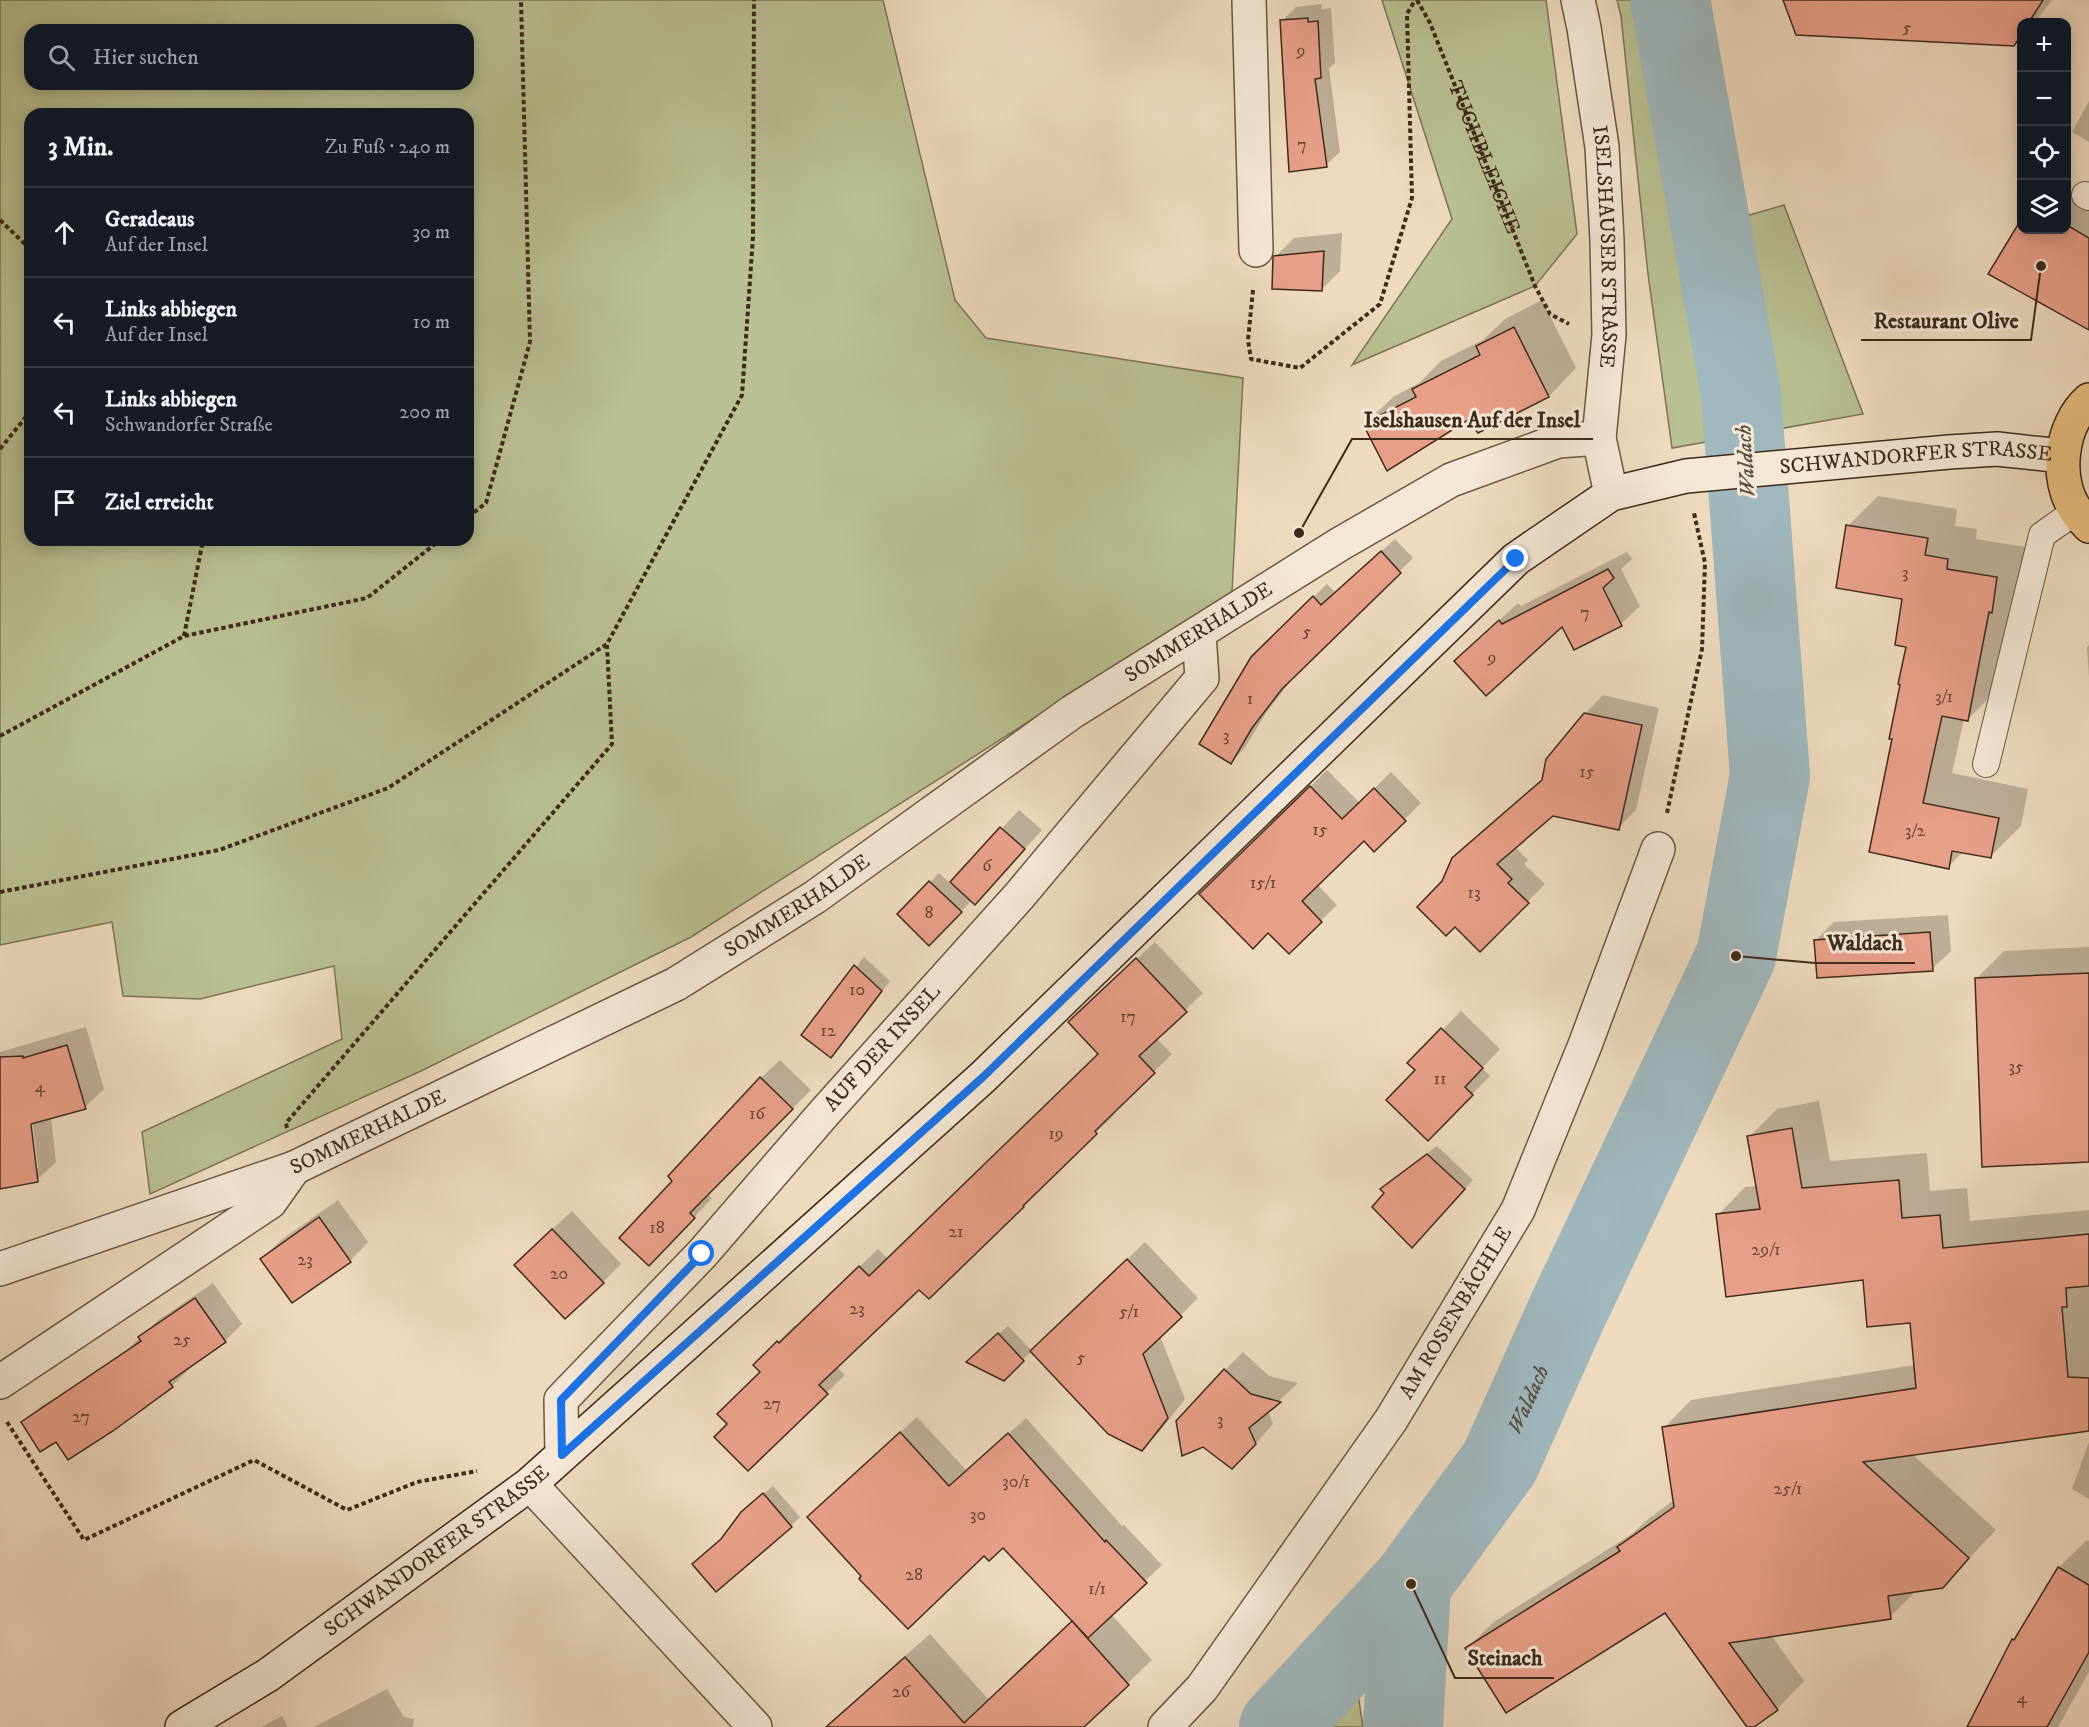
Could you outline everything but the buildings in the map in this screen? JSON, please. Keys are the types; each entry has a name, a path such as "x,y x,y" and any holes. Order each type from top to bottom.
{"main road":[{"path":"2082,518 2065,484 2062,456 2070,427 2089,400"}],"street":[{"path":"1249,0 1256,250"},
{"name":"ISELSHAUSER STRASSE","path":"1578,0 1602,147 1607,240 1608,334 1599,438 1611,494"},
{"name":"SOMMERHALDE","path":"0,1382 270,1202 294,1168 676,984 815,897 1072,712 1340,544 1452,480 1558,441 1599,438"},
{"name":"SCHWANDORFER STRASSE","path":"182,1727 268,1675 530,1484 983,1077 1516,559 1611,494 1701,475 1809,464 1997,449 2062,456"},
{"name":"AUF DER INSEL","path":"562,1455 561,1400 702,1254 825,1112 1020,895 1202,678 1199,634"},
{"name":"AM ROSENBÄCHLE","path":"1165,1727 1203,1688 1391,1420 1518,1210 1585,1045 1658,849"},
{"path":"0,1269 294,1168"},
{"path":"530,1484 755,1727"}],"lane":[{"path":"1986,764 2042,535 2082,518"}],"path":[{"path":"474,513 486,503 530,342 521,0"},
{"path":"0,892 219,850 388,788 607,644 742,395 753,237 754,0"},
{"path":"1256,250 1248,340 1251,359 1300,368 1380,304 1412,198 1407,14 1416,0"},
{"name":"TUCHBLEICHE","path":"1416,0 1430,23 1535,286 1550,314"},
{"path":"0,220 24,243"},
{"path":"0,449 24,419"},
{"path":"1658,849 1702,649 1705,563 1701,475"},
{"path":"184,636 202,546"},
{"path":"0,736 184,636 367,598 432,546"},
{"path":"286,1123 612,744 607,644"},
{"path":"6,1421 84,1540 254,1460 347,1510 417,1482 485,1470"}],"green space":[{"path":"0,0 883,0 955,300 986,338 1243,378 1232,592 691,937 421,1071 150,1194 142,1132 342,1039 334,966 200,999 123,996 112,922 0,945"},
{"path":"1382,0 1546,0 1577,234 1535,286 1352,365 1452,219"},
{"path":"1617,0 1697,0 1746,216 1784,205 1863,414 1672,448 1648,274 1621,16"},
{"path":"1352,1655 1363,1727 1289,1727"}],"waterway":[{"name":"Waldach","path":"1279,1727 1411,1584 1500,1462 1568,1310 1736,956 1770,776 1741,394 1670,0"},
{"path":"1403,1727 1411,1584"}],"place":[{"name":"Restaurant Olive","path":"2041,266"},
{"name":"Iselshausen Auf der Insel","path":"1299,533"},
{"name":"Waldach","path":"1736,956"},
{"name":"Steinach","path":"1411,1584"}],"route":[{"path":"702,1254 561,1400 562,1455 983,1077 1516,559"}]}
